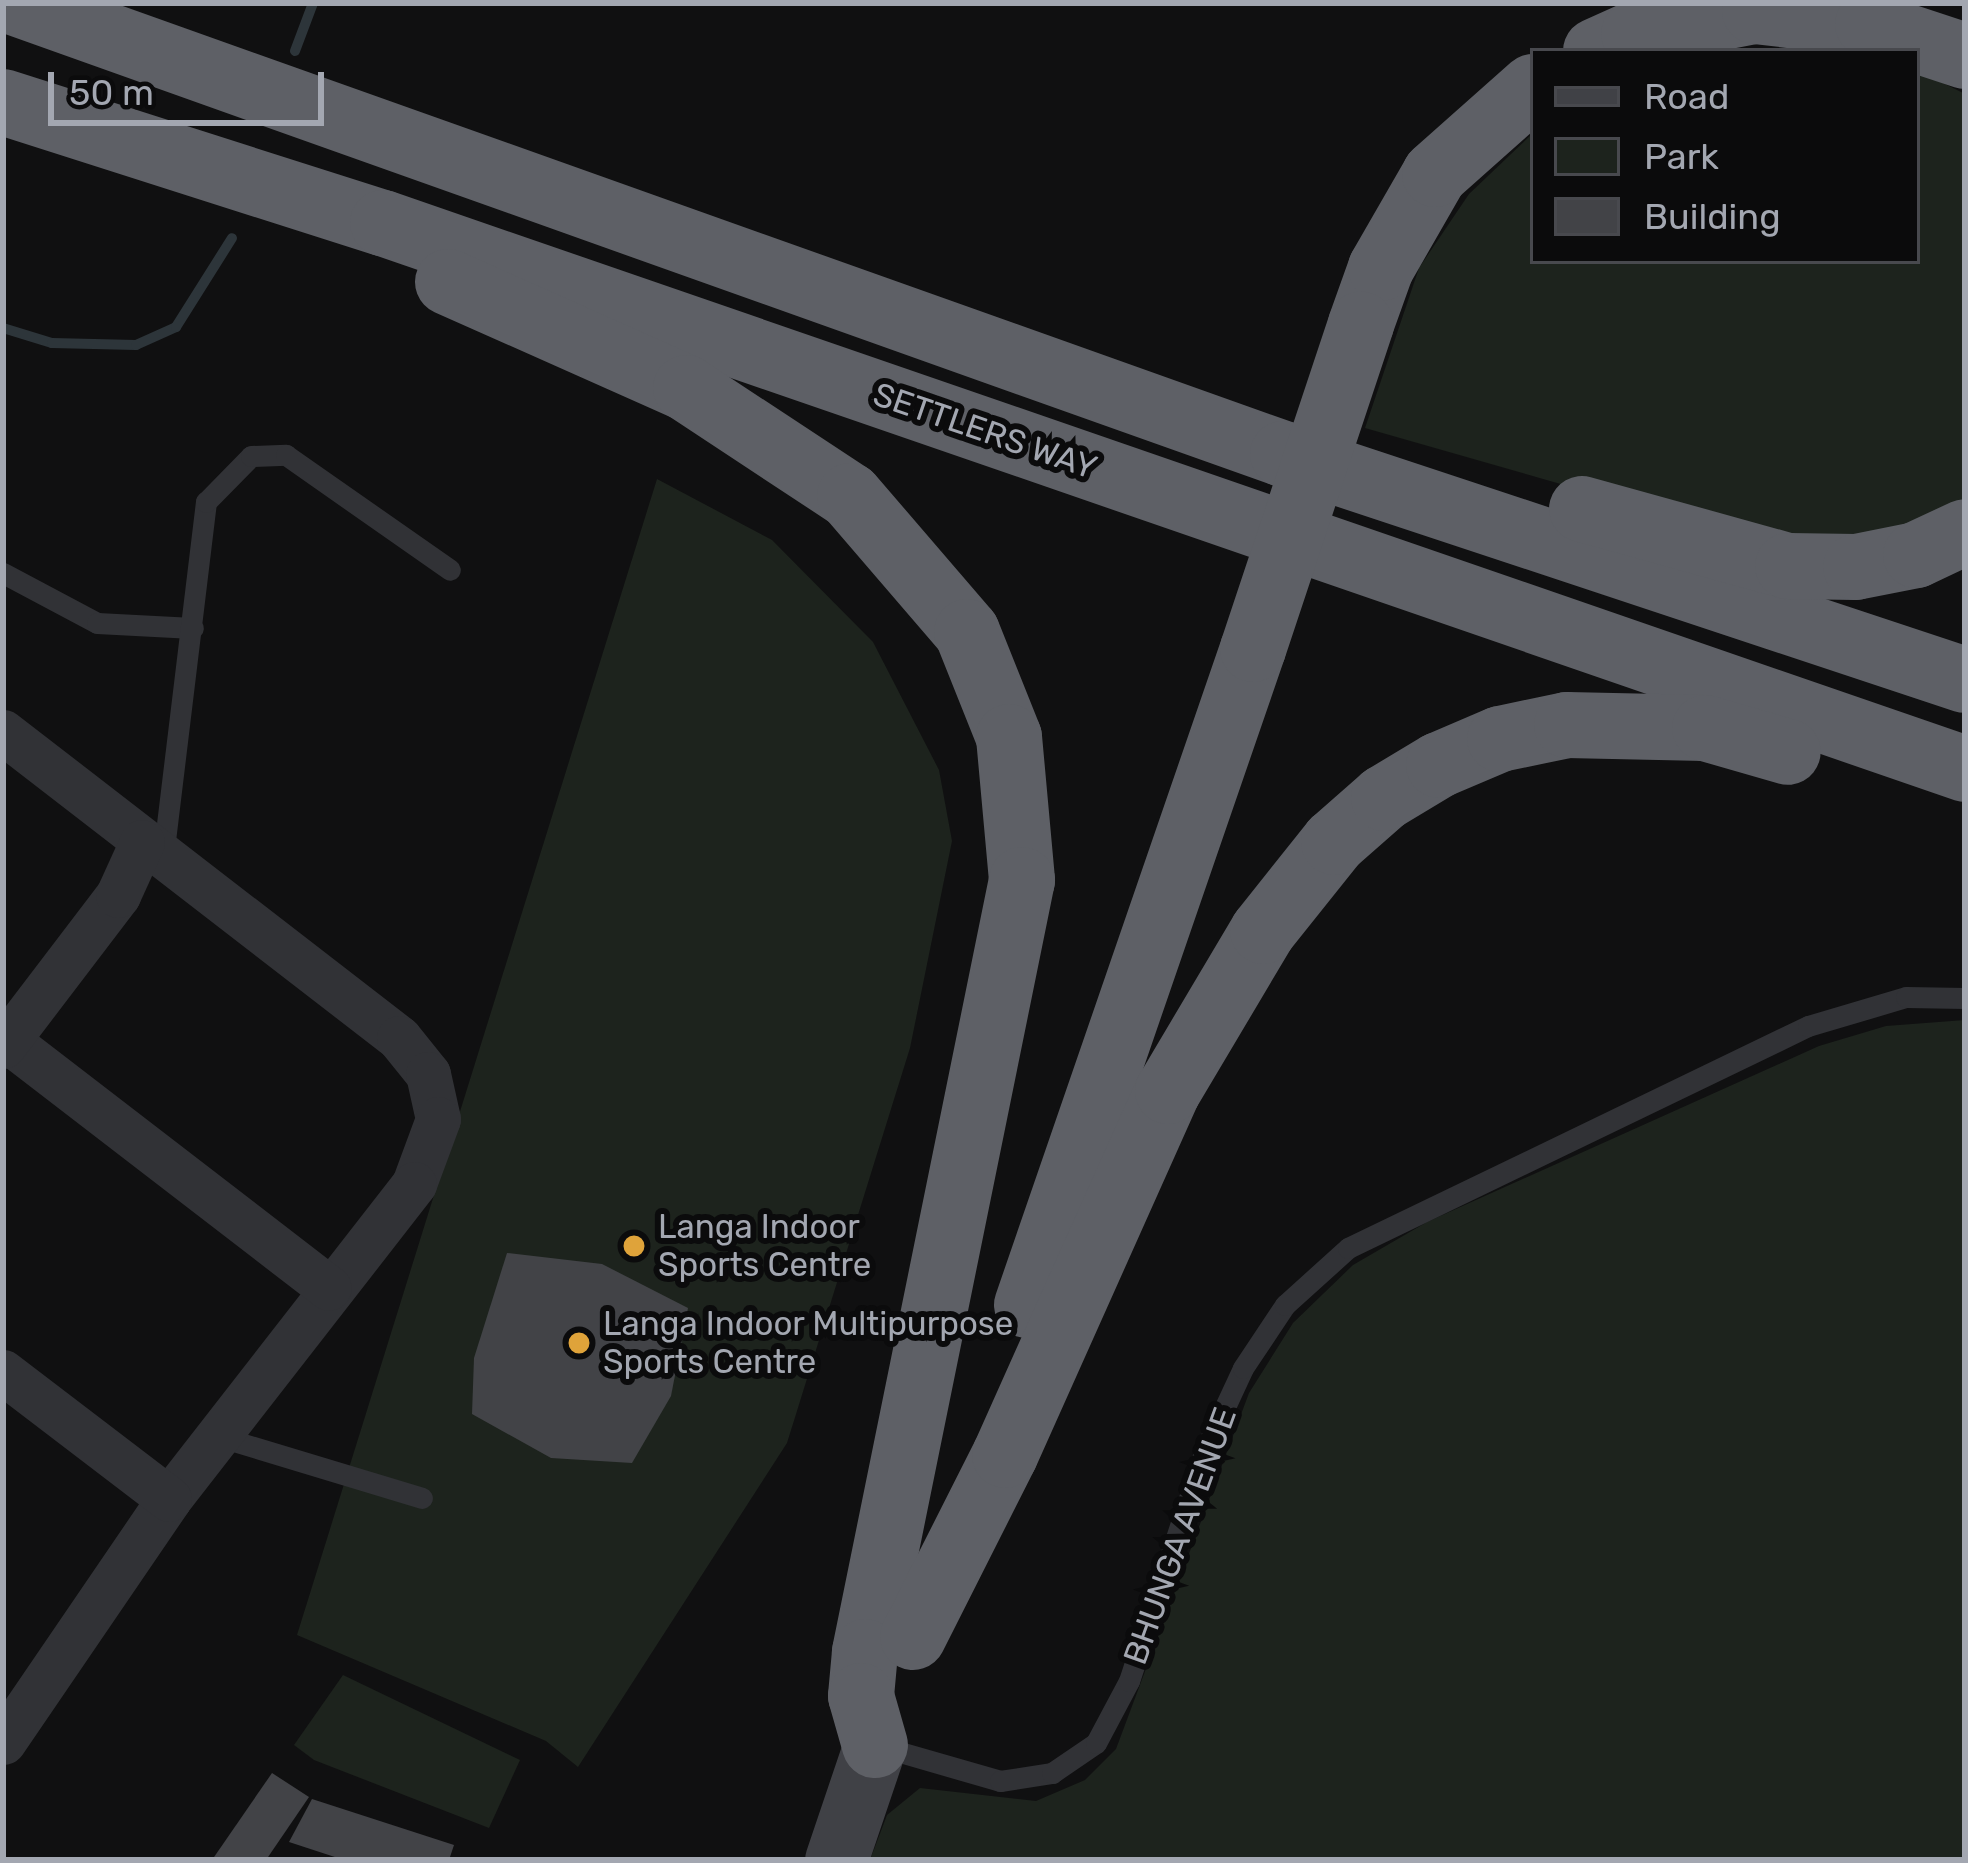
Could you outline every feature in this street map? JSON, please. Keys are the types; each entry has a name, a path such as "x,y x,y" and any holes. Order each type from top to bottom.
{"highway":[{"path":"16,3 1283,454 1965,680"},
{"path":"1603,48 1634,34 1755,11 1810,13 1956,55"},
{"path":"875,1745 1381,268 1435,174 1530,90"},
{"name":"SETTLERS WAY","path":"3,102 364,217 1965,769"},
{"path":"364,217 422,265 463,290 686,388 791,450 850,496 928,578 994,686 1018,781 1022,880 865,1652 861,1696 875,1745"},
{"path":"1283,454 1546,499 1788,566 1856,567 1916,555 1965,532"},
{"path":"913,1637 1195,1042 1295,885 1384,798 1500,739 1634,722 1705,728 1965,802"}],"street":[{"path":"3,732 399,1038 428,1074 438,1119 427,1165 169,1499 3,1742"},
{"path":"153,850 4,1041 329,1288"},
{"path":"3,1372 169,1499"},
{"path":"836,1860 875,1745"}],"lane":[{"path":"153,850 193,628 206,502 251,456 286,455 450,570"},
{"path":"3,573 97,623 193,628"},
{"name":"BHUNGA AVENUE","path":"875,1745 1000,1781 1052,1773 1096,1743 1129,1681 1204,1450 1243,1368 1285,1306 1348,1249 1808,1027 1906,997 1965,998"},
{"path":"217,1436 422,1498"}],"green space":[{"path":"1920,72 1965,94 1965,513 1923,534 1763,542 1365,428 1419,268 1469,194 1530,136 1530,264 1920,264"},
{"name":"Langa Indoor Sports Centre","path":"657,479 772,540 873,642 939,770 952,841 910,1048 787,1443 578,1767 546,1741 297,1635"},
{"path":"1965,1020 1965,1860 870,1860 887,1815 920,1788 1036,1801 1085,1780 1116,1749 1249,1393 1293,1323 1353,1265 1427,1222 1819,1046 1886,1026"},
{"path":"343,1675 520,1760 489,1828 314,1760 294,1745"}],"building":[{"name":"Langa Indoor Multipurpose Sports Centre","path":"507,1253 602,1264 688,1308 671,1396 632,1463 551,1458 472,1414 474,1358"},
{"path":"272,1773 309,1797 266,1860 212,1860"},
{"path":"312,1799 454,1845 449,1860 344,1860 289,1842"}],"waterway":[{"path":"295,51 313,3"},
{"path":"3,328 52,343 136,345 176,327 232,238"}],"place":[{"name":"Langa Indoor Sports Centre","path":"634,1246"},
{"name":"Langa Indoor Multipurpose Sports Centre","path":"579,1343"}]}
